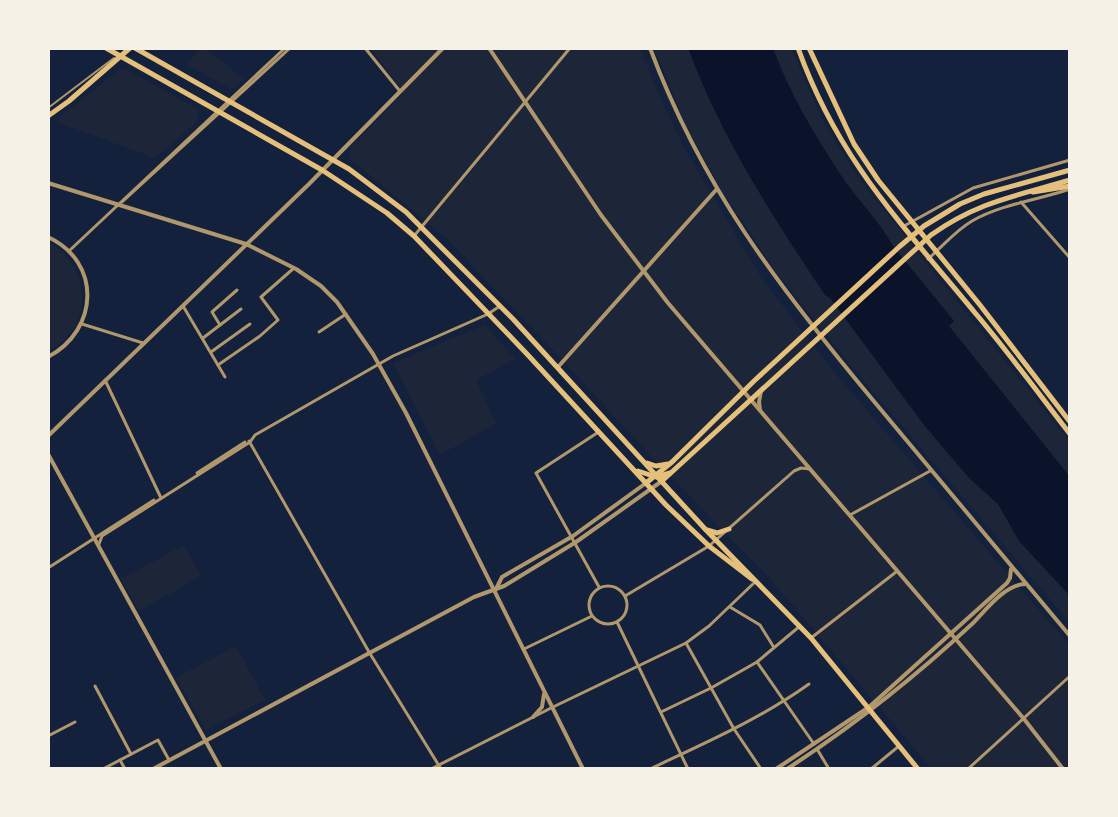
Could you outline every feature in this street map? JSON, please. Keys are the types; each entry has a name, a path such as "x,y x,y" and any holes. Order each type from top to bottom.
{"main road":[{"path":"106,48 322,170 370,200 414,236 600,431 666,505 709,546 756,581"},
{"path":"48,116 132,48 332,159 385,195 500,306 706,530 800,626 918,769"},
{"path":"798,48 818,96 852,160 902,228 977,315 1070,434"},
{"path":"809,48 854,144 910,221 980,305 1070,422"},
{"path":"666,505 659,492 659,479 672,462 754,381 899,247 939,216 997,189 1070,170"},
{"path":"646,483 677,468 931,235 976,208 1024,192 1070,185"},
{"path":"645,462 658,466 672,462"},
{"path":"633,467 659,479"},
{"path":"706,530 717,533 729,529"}],"street":[{"path":"69,251 288,48"},
{"path":"365,48 399,90"},
{"path":"48,436 443,48"},
{"path":"489,48 601,215 643,270 1063,769"},
{"path":"414,236 570,48"},
{"path":"650,48 669,99 716,190 767,267 808,323 1070,636"},
{"path":"902,228 973,188 1070,160"},
{"path":"48,183 246,244 294,268 321,286 346,314 406,413 583,769"},
{"path":"928,259 974,220 1070,185"},
{"path":"558,367 716,190"},
{"path":"1021,202 1070,258"},
{"path":"48,237 69,251 81,268 87,304 82,324 65,346 48,357"},
{"path":"218,365 278,320 261,297 294,268"},
{"path":"220,325 212,312 237,290"},
{"path":"183,306 225,377"},
{"path":"48,568 249,441 263,429 378,364 500,306"},
{"path":"203,338 241,309"},
{"path":"319,332 346,314"},
{"path":"82,324 144,343"},
{"path":"211,352 250,324"},
{"path":"105,380 160,497"},
{"path":"761,412 759,402 763,389"},
{"path":"1063,413 1070,407"},
{"path":"599,587 536,473 600,431"},
{"path":"249,441 369,652 440,767"},
{"path":"48,454 221,769"},
{"path":"625,596 709,546 794,471 801,468 811,470"},
{"path":"850,515 930,471"},
{"path":"153,769 369,652 474,597 496,589 502,577 575,539 652,490 659,479"},
{"path":"575,539 646,483"},
{"path":"100,548 101,537 160,497"},
{"path":"953,638 964,623 1009,580 1012,572 1008,563"},
{"path":"811,638 896,572"},
{"path":"431,769 686,643 756,581"},
{"path":"787,769 870,710 1010,588 1027,585"},
{"path":"612,586 625,596 627,610 617,622 601,623 592,616 588,603 599,587 612,586"},
{"path":"730,607 760,625 774,648"},
{"path":"524,649 592,616"},
{"path":"938,621 951,628 964,623"},
{"path":"617,622 688,769"},
{"path":"661,712 757,662 800,626"},
{"path":"686,643 734,729 761,769"},
{"path":"757,662 829,769"},
{"path":"968,769 1070,676"},
{"path":"650,769 785,702 809,684"},
{"path":"95,686 131,754"},
{"path":"533,717 543,705 542,688"},
{"path":"48,736 75,722"},
{"path":"103,769 158,740 169,760"},
{"path":"871,769 899,746"},
{"path":"776,769 815,747"},
{"path":"120,760 125,769"}],"lane":[{"path":"48,108 104,64 121,57"}],"shaded area":[{"path":"201,48 244,79 234,88 229,88 186,64"},
{"path":"370,48 640,48 684,148 762,279 839,378 1070,646 1070,769 932,769 773,582 446,238 349,158 350,148 404,92"},
{"path":"654,48 791,48 822,120 859,179 1070,442 1070,623 852,367 774,269 719,186 687,128"},
{"path":"688,48 773,48 803,113 847,184 954,321 949,326 1070,477 1070,596 1019,541 998,504 969,478 924,425 825,295 767,206 732,144"},
{"path":"119,70 127,70 198,109 198,121 155,158 56,120"},
{"path":"48,242 63,253 73,266 80,281 82,297 74,328 63,341 48,351"},
{"path":"485,325 515,359 476,380 496,423 440,455 393,363"},
{"path":"184,545 201,576 139,611 121,579"},
{"path":"236,646 265,700 206,730 176,678"}]}
